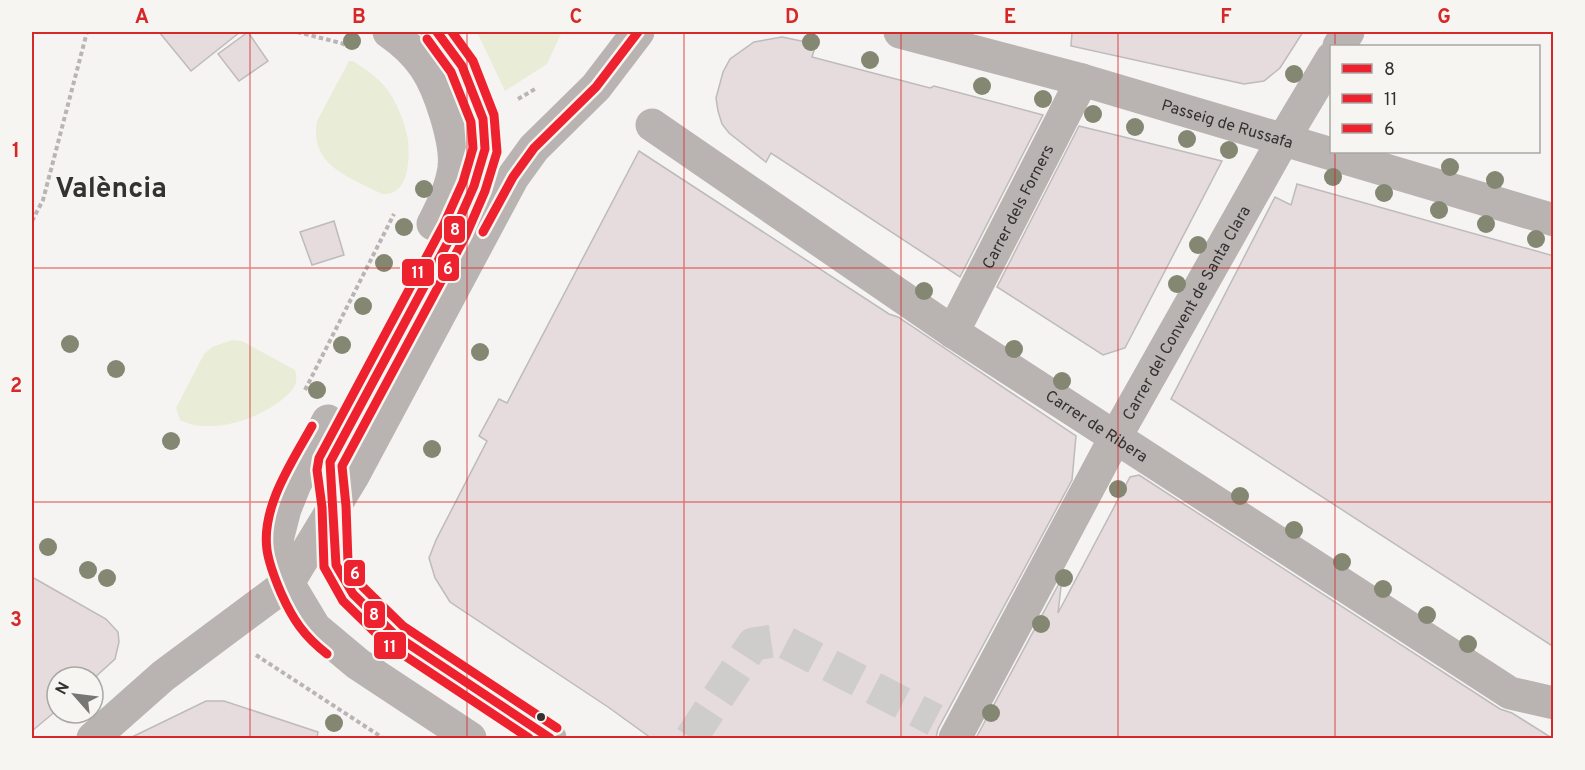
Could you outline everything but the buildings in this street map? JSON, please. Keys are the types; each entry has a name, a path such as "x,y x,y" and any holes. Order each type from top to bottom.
{"street":[{"path":"389,32 402,42 425,67 446,115 454,166 449,192 312,451 285,509 277,540 288,583 315,628 358,664 470,738"},
{"path":"436,32 462,66 483,119 485,149 474,186 455,229 330,462 336,565 354,594 395,635 550,738"},
{"path":"93,738 176,666 288,583 353,476 513,177 534,148 596,87 638,32"},
{"path":"1340,45 1348,32"},
{"name":"Passeig de Russafa","path":"909,33 1082,80 1554,219"},
{"name":"Carrer del Convent de Santa Clara","path":"950,730 1283,140 1330,61"},
{"name":"Carrer dels Forners","path":"953,332 1082,80"},
{"name":"Carrer de Ribera","path":"652,125 953,332 1510,693 1554,703"}],"path":[{"path":"32,221 43,200 87,32"},
{"path":"297,32 341,43 359,51"},
{"path":"304,392 398,206"},
{"path":"255,654 383,738"}],"green space":[{"path":"477,32 553,32 561,34 547,64 505,91"},
{"path":"349,61 364,68 383,85 394,100 403,122 408,139 408,166 403,183 391,193 382,194 345,175 334,168 319,149 316,136 317,121"},
{"path":"232,340 242,341 295,370 296,383 293,389 274,406 262,413 234,423 206,426 192,425 180,420 176,408 204,354 212,347"}],"tunnel":[{"path":"691,738 753,644 781,640 935,720"}],"transit line":[{"name":"8","path":"437,32 462,66 483,119 485,149 474,186 455,229 330,462 336,565 353,594 395,635 550,738"},
{"name":"6","path":"452,32 473,61 494,115 497,152 485,191 466,235 342,466 348,562 363,587 403,626 557,728"},
{"name":"8","path":"483,232 513,177 534,148 596,87 638,32"},
{"name":"11","path":"427,39 451,72 471,122 473,148 463,182 444,224 319,458 317,470 322,507 324,567 343,601 387,644 529,738"},
{"name":"11","path":"312,426 287,470 273,501 266,534 267,550 274,577 290,611 312,641 327,654"}],"district":[{"name":"València","path":"111,187"}]}
